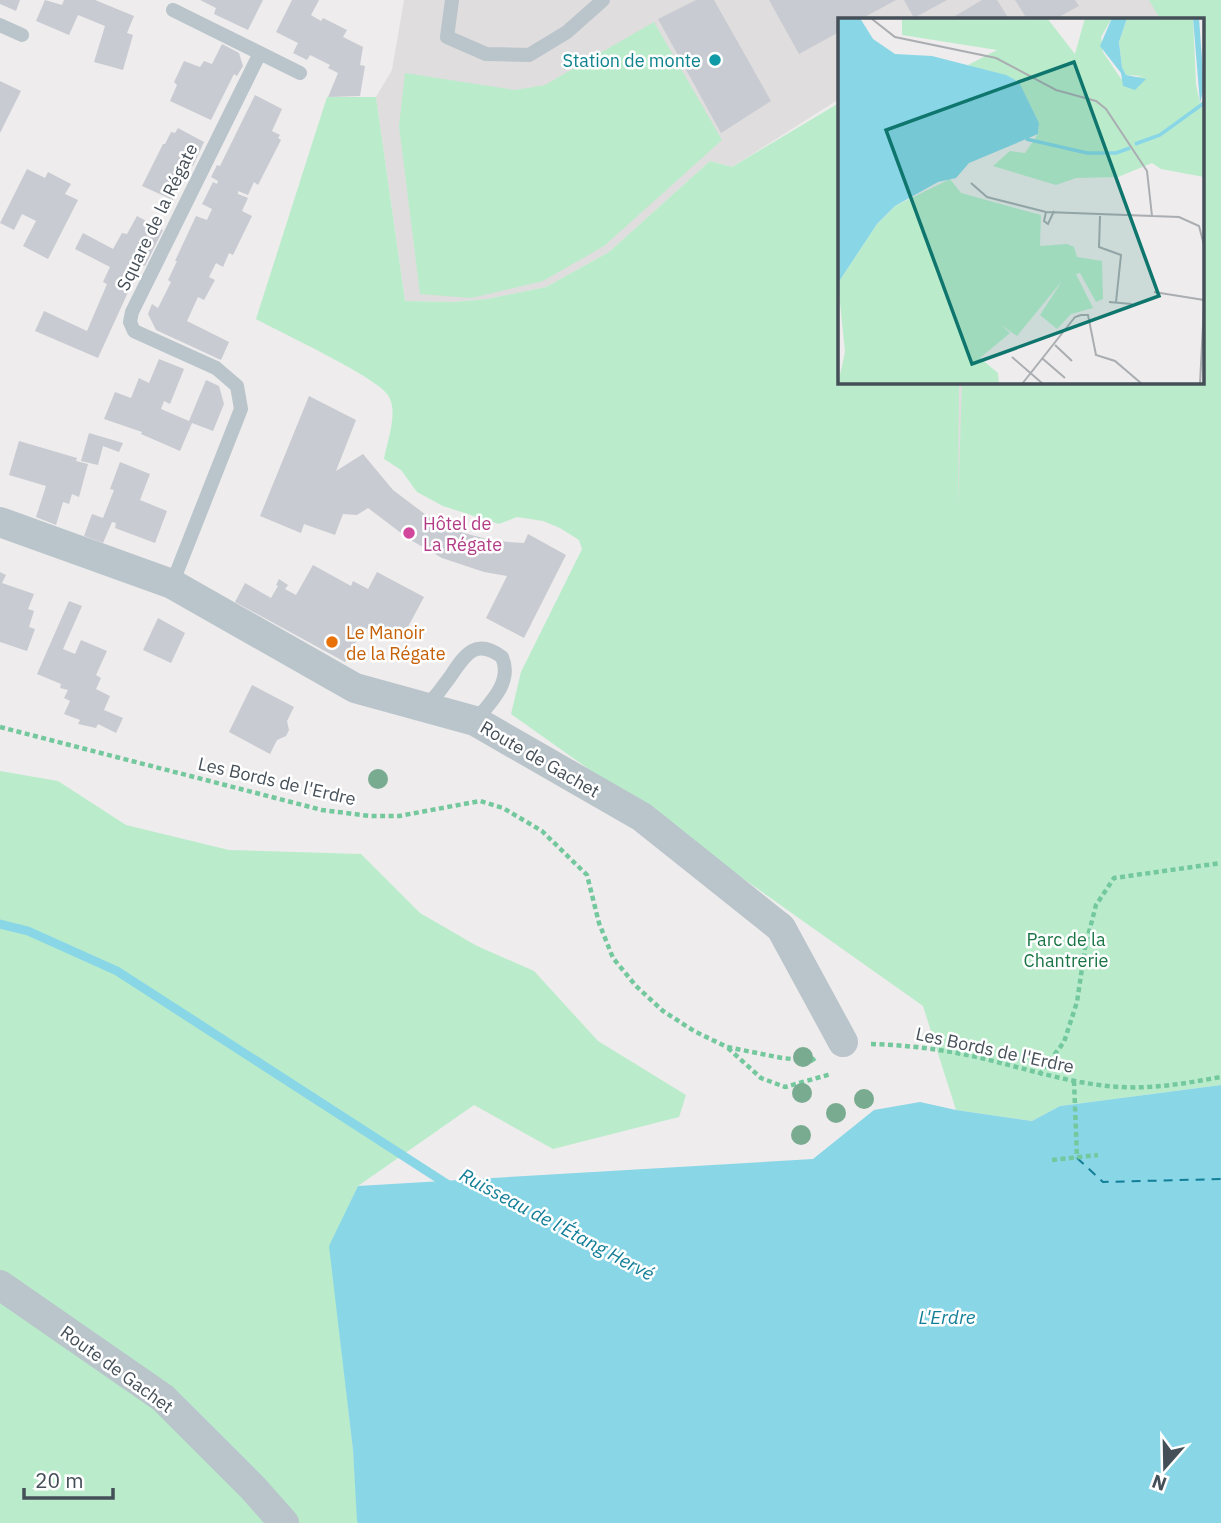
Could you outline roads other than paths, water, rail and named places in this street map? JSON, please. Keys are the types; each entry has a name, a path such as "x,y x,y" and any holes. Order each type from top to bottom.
{"street":[{"name":"Route de Gachet","path":"0,522 172,584 355,688 475,722 642,817 781,928 843,1042"},
{"name":"Route de Gachet","path":"0,1285 163,1398 284,1523"}],"lane":[{"path":"452,0 447,37 486,54 529,55 567,32 603,0"},
{"path":"173,10 300,73"},
{"path":"0,25 22,35"},
{"name":"Square de la Régate","path":"172,584 241,409 237,386 216,369 134,331 130,322 132,312 260,53"},
{"path":"426,708 464,655 477,649 486,649 502,657 506,675 475,722"}],"water":[{"name":"L'Erdre","path":"1221,1085 1221,1523 358,1523 353,1450 329,1246 358,1186 813,1159 874,1110 920,1102 1032,1121 1060,1106"}],"waterway":[{"name":"Ruisseau de l'Étang Hervé","path":"0,924 28,931 117,971 450,1186"}],"place":[{"name":"Station de monte","path":"715,60"},
{"name":"Hôtel de La Régate","path":"409,533"},
{"name":"Le Manoir de la Régate","path":"332,642"}],"park label":[{"name":"Parc de la Chantrerie","path":"1066,949"}]}
